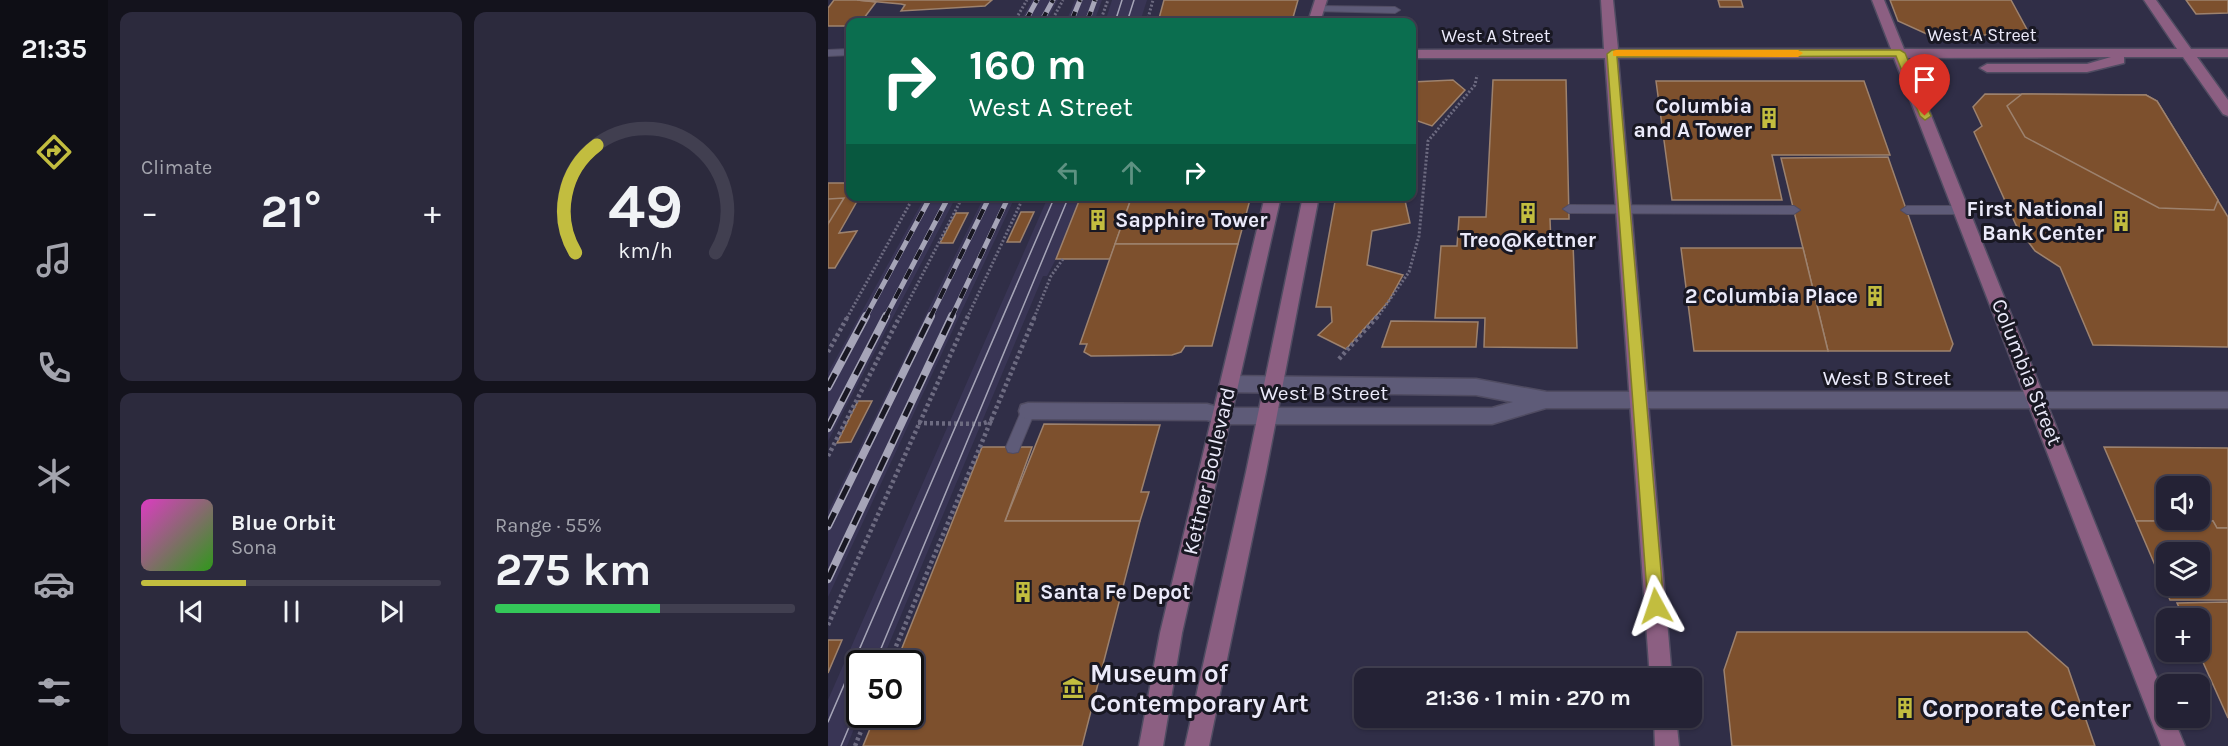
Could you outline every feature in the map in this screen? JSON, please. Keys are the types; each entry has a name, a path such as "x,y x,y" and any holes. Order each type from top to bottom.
{"main road":[{"path":"1607,0 1661,668"},
{"name":"Columbia Street","path":"1878,0 2173,746"},
{"path":"2150,0 2228,111"},
{"path":"1987,68 2087,68 2146,53"},
{"name":"West A Street","path":"1416,54 2228,53"},
{"name":"Kettner Boulevard","path":"1151,746 1171,633 1271,201"},
{"name":"Kettner Boulevard","path":"1197,746 1268,416 1310,201"},
{"path":"1666,728 1667,746"}],"street":[{"name":"West B Street","path":"1229,384 1476,387 1547,400 2228,400"},
{"name":"West B Street","path":"1028,411 1207,412 1222,416 1492,416 1547,400"}],"lane":[{"path":"1319,5 1395,10"},
{"path":"828,53 846,52"},
{"path":"1569,209 1794,210"},
{"path":"1907,210 1962,210"},
{"path":"1013,447 1028,411"}],"path":[{"path":"1016,18 1027,0"},
{"path":"1053,18 1063,0"},
{"path":"1101,18 1108,0"},
{"path":"1148,18 1153,0"},
{"path":"1339,360 1386,307 1409,272 1419,236 1428,141 1476,85 1477,75"},
{"path":"828,352 911,201"},
{"path":"828,456 960,201"},
{"path":"828,625 921,416 938,384 1022,201"},
{"path":"894,650 977,450 993,420 1051,276 1063,259"},
{"path":"855,746 862,728"}],"shaded area":[{"path":"1032,0 1058,0 1048,18 1022,18"},
{"path":"1075,0 1102,0 1095,18 1068,18"},
{"path":"1112,0 1147,0 1141,18 1106,18"},
{"path":"923,201 954,201 828,441 828,373"},
{"path":"982,201 1013,201 828,597 828,512"},
{"path":"1046,201 1079,201 1056,259 1047,276 1043,276 886,650 850,650"},
{"path":"846,659 846,728 854,728 847,746 828,746 828,700"}],"building":[{"path":"834,0 876,2 864,18 846,18 846,26 828,26 828,8"},
{"path":"857,0 992,0 985,6 901,11 905,5"},
{"path":"1164,0 1298,0 1293,18 1159,18"},
{"path":"1718,0 1741,0 1743,7 1720,7"},
{"path":"1890,0 2011,0 2030,35 1929,35 1898,21"},
{"path":"2186,0 2228,0 2228,13 2196,14"},
{"path":"1453,80 1465,90 1432,126 1416,120 1416,82"},
{"name":"Treo@Kettner","path":"1493,80 1566,80 1569,219 1550,219 1551,243 1573,243 1577,348 1484,347 1485,318 1435,318 1441,246 1457,246 1459,217 1486,217"},
{"name":"Columbia and A Tower","path":"1656,81 1864,81 1890,155 1772,155 1782,200 1672,200"},
{"name":"First National Bank Center","path":"1985,94 2146,95 2157,101 2228,217 2228,347 2093,345 2060,267 2035,251 2016,225 1974,132 1982,126 1973,107"},
{"path":"2022,94 2146,95 2157,101 2218,200 2214,210 2159,208 2025,137 2007,106"},
{"name":"2 Columbia Place","path":"1888,157 1953,344 1950,351 1828,351 1781,158"},
{"path":"828,183 846,183 846,201 857,201 839,233 857,231 835,268 828,268"},
{"path":"844,198 828,224 828,199"},
{"name":"Sapphire Tower","path":"1079,201 1130,201 1110,259 1056,259"},
{"path":"1130,201 1250,201 1238,244 1115,244"},
{"path":"1335,201 1405,201 1410,223 1372,231 1367,265 1403,275 1388,302 1346,349 1318,335 1332,322 1331,307 1316,307"},
{"path":"1021,212 1034,212 1020,242 1007,242"},
{"path":"956,213 968,213 953,243 940,243"},
{"path":"1115,244 1238,244 1212,346 1185,346 1181,352 1172,355 1091,356 1084,352 1087,344 1080,344"},
{"path":"1681,248 1803,248 1828,351 1694,351"},
{"path":"1391,321 1478,322 1476,347 1382,347"},
{"path":"858,401 872,401 851,442 837,443"},
{"path":"1044,424 1160,425 1141,492 1149,492 1140,521 1005,521"},
{"name":"Santa Fe Depot","path":"982,447 1032,447 1005,521 1140,521 1082,746 863,746 870,728 924,728 924,650 901,650"},
{"path":"2104,447 2228,448 2228,528 2217,528 2213,521 2210,521 2210,476 2156,476 2156,521 2136,521"},
{"path":"2136,521 2156,521 2156,530 2210,530 2210,521 2213,521 2217,528 2228,528 2228,600 2170,600 2168,596 2210,596 2210,542 2156,542 2156,567"},
{"path":"2228,602 2228,718 2203,662 2210,662 2210,608 2179,608 2177,603"},
{"name":"Corporate Center","path":"1737,632 2027,632 2068,668 2095,746 1732,746 1724,670"},
{"path":"828,640 842,640 828,673"}],"tram line":[{"path":"1116,18 1122,0"},
{"path":"1128,18 1134,0"},
{"path":"828,722 1053,201"},
{"path":"880,650 1067,201"},
{"path":"841,746 849,728"}],"railway":[{"path":"1027,18 1037,0"},
{"path":"1043,18 1053,0"},
{"path":"1073,18 1080,0"},
{"path":"1088,18 1095,0"},
{"path":"865,318 928,201"},
{"path":"885,318 946,201"},
{"path":"930,318 988,201"},
{"path":"951,318 1007,201"},
{"path":"828,387 866,316"},
{"path":"828,428 886,316"},
{"path":"828,526 931,316"},
{"path":"828,579 952,316"}],"slow traffic":[{"path":"1616,54 1798,53"}],"place":[{"name":"Columbia and A Tower","path":"1769,118"},
{"name":"Treo@Kettner","path":"1528,213"},
{"name":"Sapphire Tower","path":"1098,220"},
{"name":"First National Bank Center","path":"2121,221"},
{"name":"2 Columbia Place","path":"1875,296"},
{"name":"Santa Fe Depot","path":"1023,592"},
{"name":"Museum of Contemporary Art","path":"1073,688"},
{"name":"Corporate Center","path":"1905,708"}],"route":[{"path":"1656,606 1612,54 1900,53 1925,116"}]}
